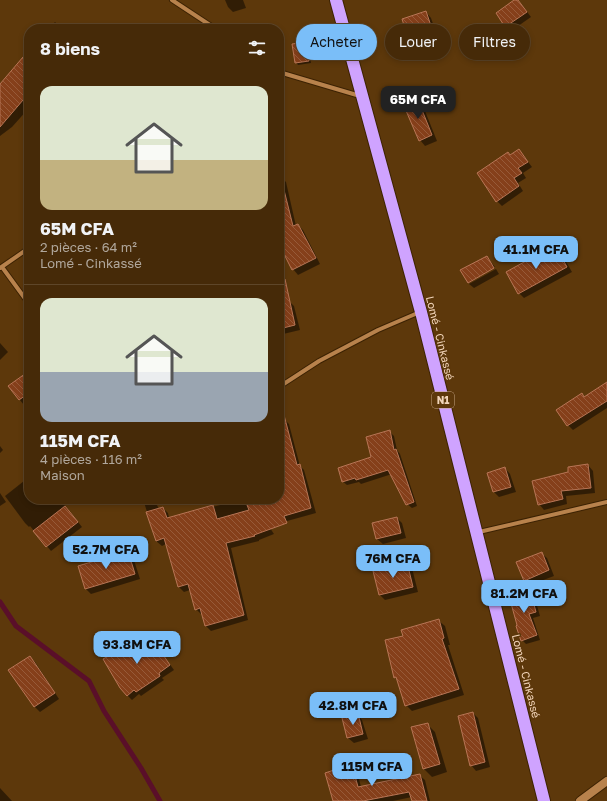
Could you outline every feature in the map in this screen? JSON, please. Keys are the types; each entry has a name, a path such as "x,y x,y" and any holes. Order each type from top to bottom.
{"highway":[{"name":"Lomé - Cinkassé","path":"336,0 421,312 544,801"}],"street":[{"path":"172,0 208,24"},
{"path":"284,73 362,97"},
{"path":"24,252 1,268 24,298"},
{"path":"284,384 319,362 378,330 421,312"},
{"path":"476,533 607,502"},
{"path":"580,801 607,781"}],"building":[{"path":"514,0 518,0 527,12 509,24 503,24 496,13"},
{"path":"426,11 430,24 404,24 402,19"},
{"path":"296,43 296,60 309,61 295,63 292,44"},
{"path":"24,56 24,99 0,127 0,84"},
{"path":"418,100 432,135 419,141 404,106"},
{"path":"519,149 528,162 518,168 522,173 514,178 519,186 496,202 477,173 508,152 510,155"},
{"path":"284,190 293,226 298,224 316,258 292,270 284,254"},
{"path":"555,245 567,267 518,294 506,272"},
{"path":"487,256 494,268 468,283 460,270"},
{"path":"284,279 295,325 284,328"},
{"path":"24,375 24,396 19,400 8,386"},
{"path":"607,382 607,401 567,426 556,410 582,393 584,397"},
{"path":"284,415 297,465 300,464 311,508 284,516 287,523 254,535 255,536 226,543 244,615 205,626 200,608 195,610 188,584 178,587 164,538 156,541 146,512 163,507 167,518 213,505 217,519 249,510 247,505 284,504"},
{"path":"390,430 394,450 396,449 414,502 406,505 388,470 356,480 355,478 342,482 338,468 371,457 366,437"},
{"path":"588,464 591,488 561,491 563,499 538,505 532,481 568,472 568,467"},
{"path":"505,467 511,487 493,492 487,473"},
{"path":"65,506 78,522 46,547 33,531"},
{"path":"397,517 401,533 376,539 372,523"},
{"path":"128,551 135,574 85,589 78,566"},
{"path":"542,552 549,570 524,581 516,562"},
{"path":"407,562 413,587 379,595 373,571"},
{"path":"530,590 536,612 529,614 537,635 521,641 509,596"},
{"path":"439,619 444,638 442,639 459,689 405,706 396,677 394,678 385,640 403,636 401,630"},
{"path":"149,634 170,665 159,673 160,676 136,692 134,690 127,696 120,688 103,659 118,651 119,653"},
{"path":"30,656 55,693 34,707 8,670"},
{"path":"473,712 485,762 470,766 458,716"},
{"path":"358,713 363,734 347,738 342,718"},
{"path":"428,723 440,764 423,769 411,727"},
{"path":"352,764 358,787 420,774 427,801 412,801 409,792 363,801 333,801 325,773"}],"waterway":[{"path":"0,602 16,626 89,681 104,711 141,768 160,801"}]}
